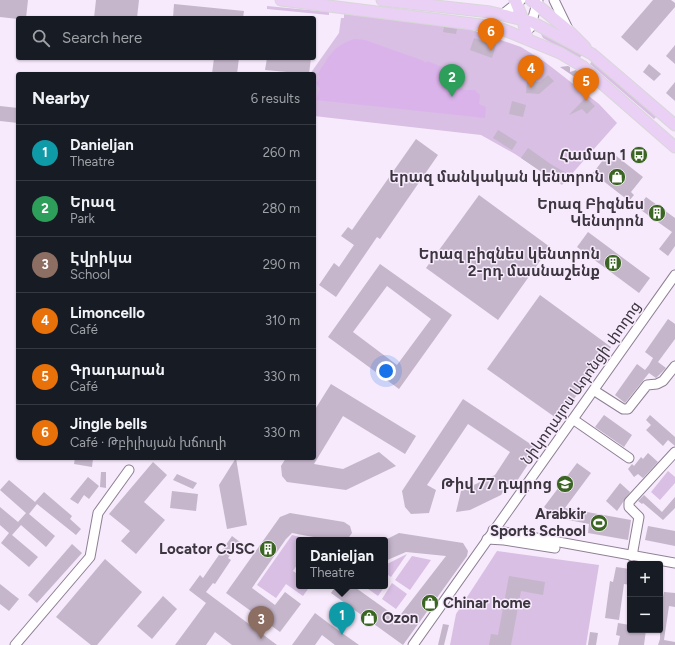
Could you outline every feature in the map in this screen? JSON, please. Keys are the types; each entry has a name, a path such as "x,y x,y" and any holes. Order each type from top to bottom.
{"main road":[{"path":"281,0 488,25 527,38 560,53 582,66 675,147"},
{"path":"382,0 502,14 527,21 592,54"},
{"path":"502,14 516,1 527,21 527,38"},
{"path":"535,2 570,32 592,54 675,125"},
{"path":"582,66 592,54"},
{"path":"653,127 664,115"}],"street":[{"path":"554,0 570,32"},
{"path":"527,21 535,2"},
{"name":"Նիկողայոս Ադոնցի փողոց","path":"418,645 675,275"},
{"name":"Նիկողայոս Ադոնցի փողոց","path":"413,645 577,422 675,284"},
{"path":"598,393 623,409 628,409 647,385 663,382 675,366"},
{"path":"577,422 629,458"},
{"path":"632,556 639,517 629,507 629,502 675,452"},
{"path":"15,645 90,557 98,513 129,470"},
{"path":"493,535 675,563"},
{"path":"493,535 634,561"},
{"path":"663,566 675,568"}],"shaded area":[{"path":"267,6 329,12 329,15 267,9"},
{"path":"344,14 464,27 521,47 545,62 599,104 617,123 562,185 515,154 481,135 316,116 316,72 311,72 339,33 341,18 344,18"},
{"path":"540,32 582,55 579,59 543,38"},
{"path":"355,39 365,40 424,61 425,63 427,61 450,70 446,82 465,90 475,90 480,95 479,104 486,107 485,118 316,100 320,89 316,83 320,78 318,74 325,62 342,44"},
{"path":"592,61 657,116 654,119 590,64"},
{"path":"668,471 675,477 675,483 660,500 651,492"},
{"path":"292,535 300,537 296,537 296,566 293,571 296,573 296,589 308,589 303,596 286,584 276,598 257,585"},
{"path":"497,551 599,565 586,645 450,645 456,614"},
{"path":"407,554 391,577 388,575 388,564"},
{"path":"412,556 431,560 410,590 395,580"},
{"path":"392,583 407,594 396,609 382,599"},
{"path":"368,589 383,589 378,596"}],"building":[{"path":"0,0 28,0 26,16 16,16 16,19 0,17"},
{"path":"96,0 139,0 137,16 94,16"},
{"path":"653,0 671,0 675,3 675,7 637,51 621,37"},
{"path":"174,4 244,11 243,16 173,16"},
{"path":"444,27 457,29 456,34 443,32"},
{"path":"474,38 496,45 492,58 470,50"},
{"path":"675,45 675,64 666,56"},
{"path":"214,60 239,60 237,72 212,72"},
{"path":"267,60 311,60 309,72 265,70"},
{"path":"649,64 661,74 654,81 643,72"},
{"path":"560,67 570,67 570,72 576,70 578,72 579,80"},
{"path":"548,75 554,81 539,94 526,93 527,81 540,82"},
{"path":"675,82 675,101 666,93"},
{"path":"586,97 595,106 587,114 582,109 569,115"},
{"path":"512,101 526,105 523,117 509,114"},
{"path":"0,106 16,108 16,123 0,121"},
{"path":"498,130 517,142 512,150 493,138"},
{"path":"416,139 438,155 380,239 377,237 336,297 319,285 334,263 339,267 354,245 341,236 348,227 352,230"},
{"path":"528,148 552,165 570,175 560,183 543,173 521,158"},
{"path":"610,151 643,177 631,192 634,195 629,201 593,173"},
{"path":"479,195 550,247 498,320 426,268"},
{"name":"Երազ Բիզնես Կենտրոն","path":"646,197 675,218 675,246 668,256 659,249 672,232 638,208"},
{"name":"Երազ բիզնես կենտրոն 2-րդ մասնաշենք","path":"588,232 650,278 639,293 577,247"},
{"path":"380,264 452,315 399,389 328,337","holes":["387,286 431,319 397,365 353,332"]},
{"path":"540,295 611,347 559,420 487,369"},
{"path":"668,319 675,324 675,339 658,362 666,368 656,378 649,373 625,403 615,395 637,364 645,370 649,365 653,358 645,352"},
{"path":"331,384 416,436 405,454 343,416 314,464 343,469 379,452 396,466 346,490 287,482 282,476 281,466 285,460 316,460 316,408"},
{"path":"463,399 538,449 513,487 508,484 501,495 470,510 456,512 461,491 495,475 510,452 468,424 427,485 436,490 429,513 411,514 405,507 402,491"},
{"path":"604,415 632,435 624,447 595,427"},
{"path":"650,415 675,437 675,446 668,440 663,446 646,430 651,425 646,420"},
{"path":"648,453 658,462 643,478 638,474 634,477 628,469 632,464 634,466 641,457 643,459"},
{"path":"75,460 93,460 92,467 74,464"},
{"path":"235,460 236,460 247,525 227,529 219,485"},
{"path":"153,462 167,475 144,502 165,520 136,554 121,541 130,531 109,514"},
{"path":"577,463 591,473 565,508 631,520 628,540 588,533 589,524 558,518 544,507"},
{"path":"101,472 106,472 106,488 100,487"},
{"path":"177,474 197,483 193,489 173,480"},
{"path":"88,477 99,486 89,499 84,495 78,504 70,499"},
{"path":"9,480 35,502 44,492 72,516 70,519 81,529 76,535 37,504 29,514 55,536 46,547 21,525 12,535 38,557 29,567 1,543 9,533 0,525 0,507 18,522 26,513 0,490"},
{"path":"620,483 630,492 617,511 606,501"},
{"path":"172,491 198,494 196,511 170,508"},
{"path":"644,495 662,512 675,497 675,508 663,520 643,503 642,504 638,501"},
{"path":"290,513 344,522 350,526 352,533 349,537 313,537 292,533 286,539 252,588 275,605 285,592 301,604 280,632 226,593 280,517"},
{"path":"648,526 675,531 675,546 645,540"},
{"path":"399,533 463,543 468,551 467,556 403,645 331,593 334,589 357,589 398,618 446,556 406,552 388,560 388,538"},
{"path":"232,536 240,542 228,558 231,560 215,584 213,583 206,592 277,645 232,645 215,632 206,645 175,645 206,603 189,590 200,575 203,578"},
{"path":"72,544 82,553 37,603 28,595"},
{"path":"105,559 142,592 97,645 91,645 56,617"},
{"path":"616,567 627,569 627,584 624,584 619,620 605,618 610,581 613,582"},
{"path":"509,576 545,582 543,595 521,591 511,645 489,645 491,634 498,635"},
{"path":"0,584 19,599 9,611 0,604"},
{"path":"664,592 675,593 675,607 669,606 664,640 675,642 675,645 658,645 660,633 663,633"},
{"path":"163,596 177,609 152,639 137,626"},
{"path":"315,613 359,645 335,645 322,635 315,645 292,645"},
{"path":"618,623 627,624 627,633 646,633 644,645 618,645 620,636 616,635"},
{"path":"443,624 449,625 444,645 438,645"},
{"path":"590,632 598,633 596,645 588,645"}],"place":[{"name":"Jingle bells","path":"491,51"},
{"name":"Limoncello","path":"531,88"},
{"name":"Երազ","path":"452,97"},
{"name":"Գրադարան","path":"586,101"},
{"name":"Համար 1","path":"639,155"},
{"name":"երազ մանկական կենտրոն","path":"617,177"},
{"name":"Երազ Բիզնես Կենտրոն","path":"657,213"},
{"name":"Երազ բիզնես կենտրոն 2-րդ մասնաշենք","path":"613,263"},
{"name":"Թիվ 77 դպրոց","path":"565,484"},
{"name":"Arabkir Sports School","path":"599,523"},
{"name":"Locator CJSC","path":"268,549"},
{"name":"Chinar home","path":"430,603"},
{"name":"Ozon","path":"369,618"},
{"name":"Danieljan","path":"342,635"},
{"name":"Էվրիկա","path":"261,639"}]}
